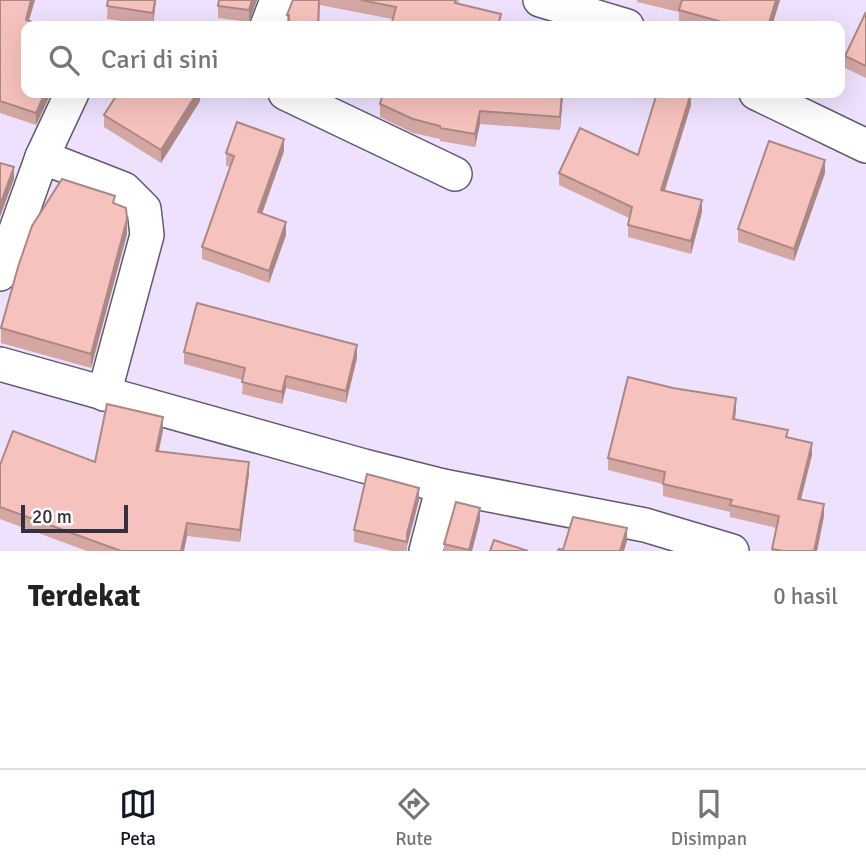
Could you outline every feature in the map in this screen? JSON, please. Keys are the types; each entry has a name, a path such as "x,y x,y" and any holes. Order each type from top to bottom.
{"street":[{"path":"269,21 276,0"},
{"path":"540,0 610,21"},
{"path":"0,274 42,157 70,98"},
{"path":"295,98 455,174"},
{"path":"766,98 866,146"},
{"path":"42,157 124,189 144,209 147,235 104,394"},
{"path":"0,364 320,454 642,538 732,551"},
{"path":"426,551 443,485"}],"building":[{"path":"0,0 31,0 26,20 29,21 21,21 21,98 43,98 36,113 0,101"},
{"path":"108,0 155,0 153,13 107,6"},
{"path":"219,0 252,0 249,10 218,6"},
{"path":"293,0 319,0 318,21 289,21 287,15"},
{"path":"361,0 455,0 455,3 501,14 499,21 392,21 396,7"},
{"path":"682,0 776,0 770,21 718,21 679,10"},
{"path":"866,12 866,66 845,56"},
{"path":"115,98 194,98 161,150 104,115"},
{"path":"382,98 562,98 560,117 480,111 475,134 440,128 380,104"},
{"path":"655,98 689,98 661,190 702,200 691,241 628,225 632,207 559,173 580,128 638,155"},
{"path":"237,122 284,139 258,212 286,222 269,271 202,247 234,156 226,153"},
{"path":"769,141 825,160 794,249 738,229"},
{"path":"0,163 14,167 0,205"},
{"path":"62,179 115,196 113,203 126,208 127,219 91,354 1,328 32,226"},
{"path":"197,303 357,345 346,391 286,376 282,392 242,382 245,368 184,352"},
{"path":"628,377 673,388 736,398 733,419 788,430 786,437 812,443 798,499 824,504 814,551 772,549 779,516 730,505 732,500 663,484 665,472 608,458"},
{"path":"107,404 163,417 156,451 249,462 240,530 187,523 181,551 121,551 0,507 0,465 13,431 95,462"},
{"path":"367,474 419,488 407,542 354,530"},
{"path":"456,502 480,508 469,550 444,544"},
{"path":"573,517 627,528 620,551 558,551 563,550"},
{"path":"494,540 528,551 490,551"}]}
